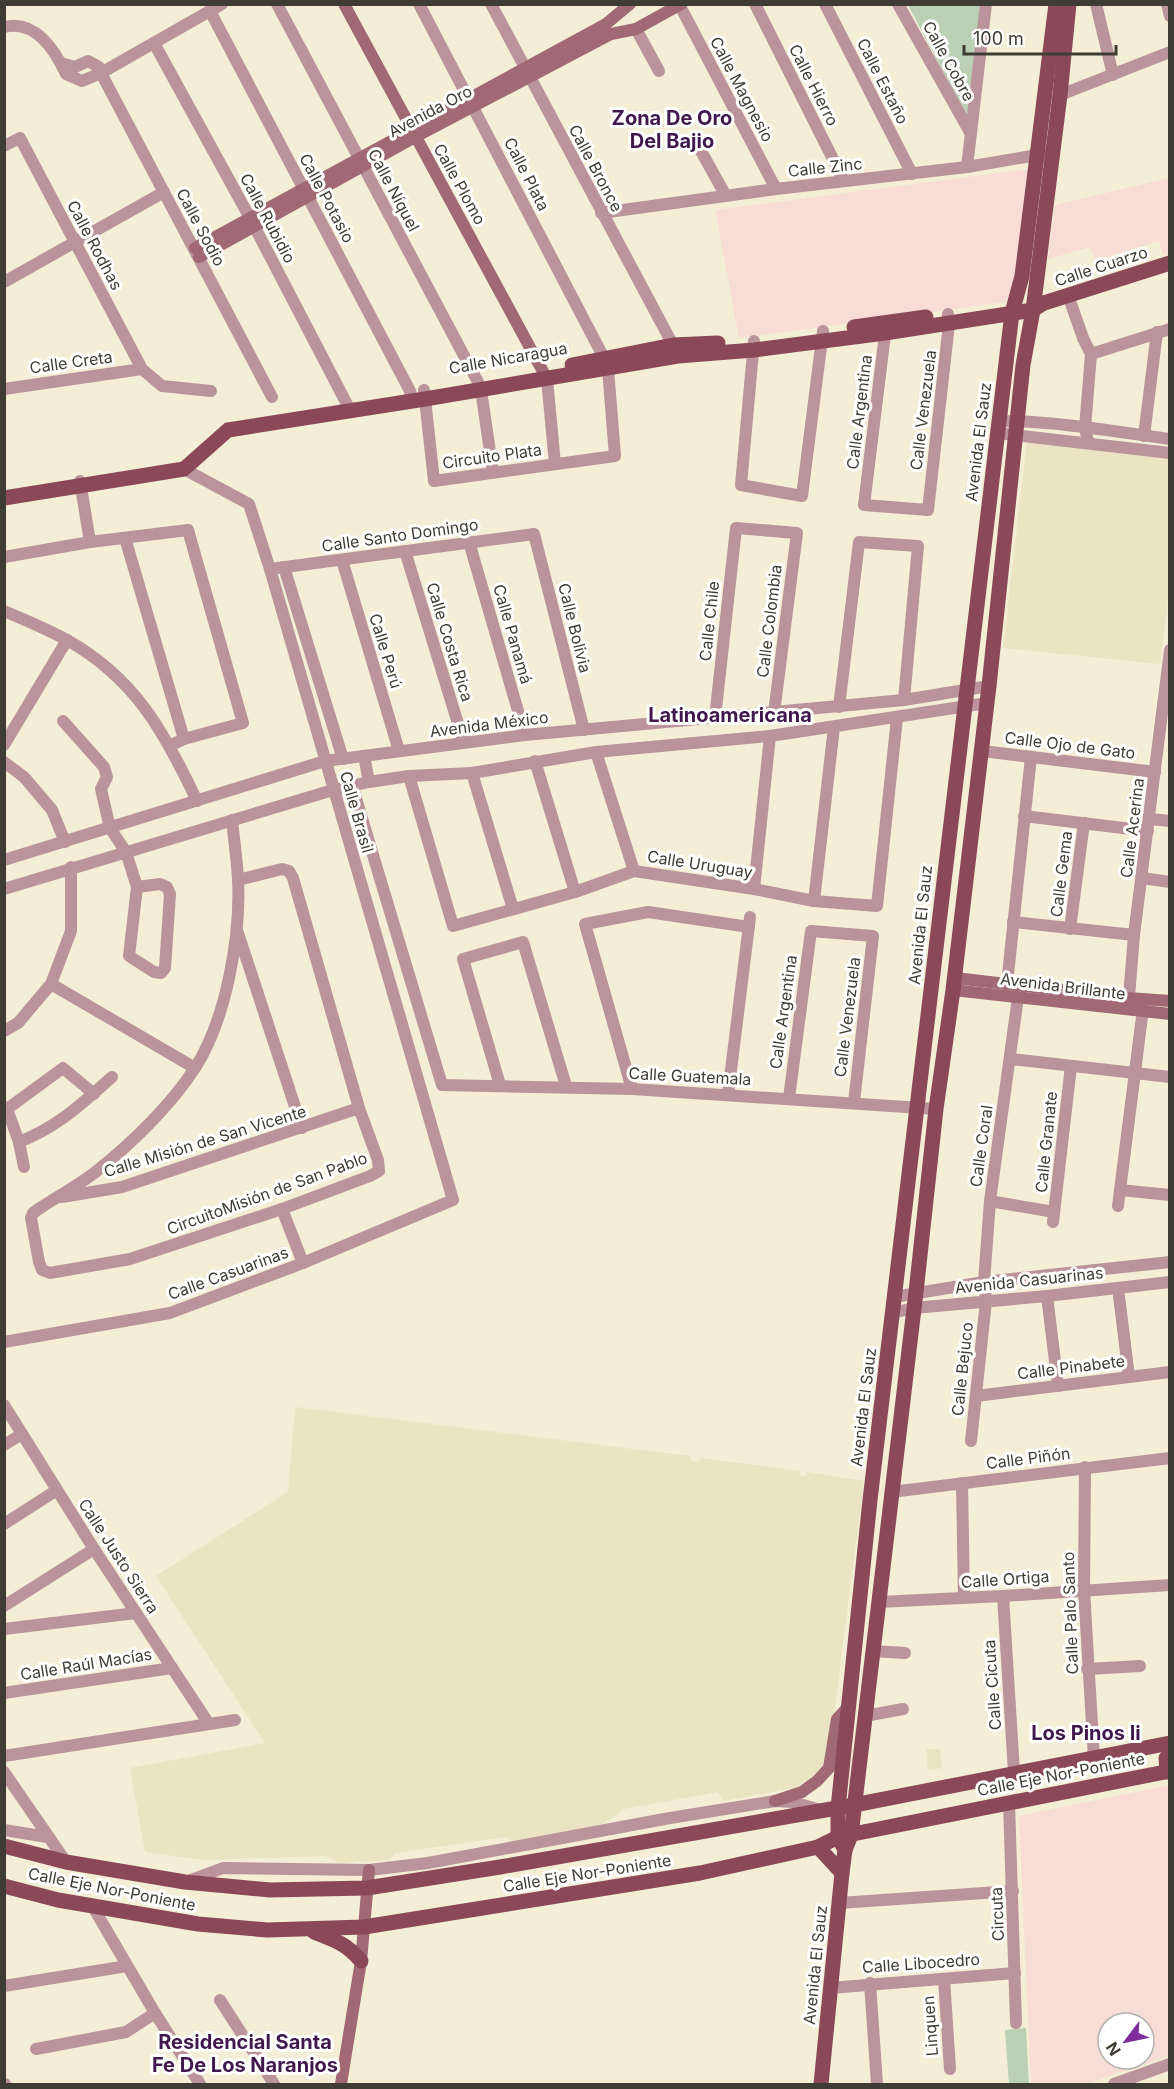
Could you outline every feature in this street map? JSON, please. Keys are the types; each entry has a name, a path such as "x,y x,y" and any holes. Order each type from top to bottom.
{"main road":[{"name":"Calle Plomo","path":"344,4 545,375"},
{"name":"Avenida El Sauz","path":"821,2085 845,1841 854,1805 936,1109 954,984 982,751 1023,366 1037,305 1056,4"},
{"name":"Avenida El Sauz","path":"845,1841 838,1808 870,1500 1012,309 1022,276 1045,154 1060,95 1069,4"},
{"name":"Avenida Oro","path":"197,253 526,73 611,34 636,29 680,5"},
{"name":"Avenida Oro","path":"526,73 606,24 625,6"},
{"name":"Calle Cuarzo","path":"1037,305 1170,264"},
{"name":"Calle Nicaragua","path":"606,363 754,346 1037,305"},
{"name":"Calle Nicaragua","path":"181,465 223,420 348,406 480,386 606,363 673,345 754,346"},
{"path":"4,498 181,465"},
{"path":"4,491 80,484"},
{"name":"Avenida Brillante","path":"954,984 1007,984 1019,991"},
{"name":"Avenida Brillante","path":"954,984 1144,1006 1170,1014"},
{"name":"Avenida Brillante","path":"1144,1006 1170,1001"},
{"path":"870,1500 891,1497"},
{"path":"853,1656 872,1654"},
{"path":"775,1801 802,1792 829,1768 837,1719 848,1707"},
{"name":"Calle Eje Nor-Poniente","path":"4,1846 66,1862 185,1882 270,1890 367,1887 500,1868 838,1808 1170,1743"},
{"path":"1101,1785 1112,1778 1146,1768 1148,1765 1144,1748"},
{"path":"1168,1771 1166,1758 1170,1754"},
{"name":"Calle Eje Nor-Poniente","path":"4,1886 93,1907 198,1924 267,1930 364,1927 700,1873 1009,1803 1168,1771"},
{"path":"818,1847 842,1873"},
{"path":"341,2085 361,1960 369,1870"},
{"path":"305,1929 340,1942 351,1949 361,1960"}],"street":[{"path":"4,27 12,25 28,27 42,37 66,74 82,81 222,4"},
{"name":"Calle Níquel","path":"278,4 480,386 493,472"},
{"name":"Calle Plata","path":"419,4 606,363"},
{"name":"Calle Bronce","path":"491,4 673,345"},
{"name":"Calle Hierro","path":"755,4 844,181"},
{"name":"Calle Estaño","path":"825,4 912,174"},
{"name":"Calle Cobre","path":"898,4 971,134"},
{"path":"967,167 986,4"},
{"path":"1096,4 1113,75"},
{"path":"1167,4 1170,16"},
{"name":"Calle Magnesio","path":"680,5 776,189"},
{"name":"Calle Potasio","path":"210,11 305,193 418,395"},
{"path":"636,29 659,71"},
{"name":"Calle Rubidio","path":"154,43 252,222 348,406"},
{"path":"1060,95 1170,52"},
{"name":"Calle Sodio","path":"100,73 272,397"},
{"name":"Calle Rodhas","path":"4,146 20,138 142,369"},
{"path":"697,144 726,196"},
{"name":"Calle Zinc","path":"601,213 776,189 967,167 1045,154"},
{"path":"4,282 164,192"},
{"path":"1068,296 1091,354 1085,428 1088,442"},
{"name":"Calle Venezuela","path":"864,505 928,510 949,319"},
{"name":"Calle Argentina","path":"864,505 886,328"},
{"path":"1091,354 1163,330 1144,436"},
{"path":"754,346 741,485 802,496 822,336"},
{"name":"Circuito Plata","path":"418,395 434,481 615,456 606,363"},
{"path":"142,369 162,386 211,392"},
{"name":"Calle Creta","path":"4,389 142,369"},
{"name":"Circuito Plata","path":"545,375 555,464"},
{"path":"998,427 1085,428 1170,439"},
{"path":"1017,427 1088,442 1170,453"},
{"name":"Calle Brasil","path":"181,465 249,504 270,569 453,1200"},
{"path":"80,484 90,542"},
{"name":"Calle Colombia","path":"736,528 797,533 774,713"},
{"name":"Calle Chile","path":"716,718 736,528"},
{"path":"4,557 90,542 188,530 243,723 184,739 171,746"},
{"name":"Calle Santo Domingo","path":"270,569 534,534"},
{"name":"Calle Bolivia","path":"534,534 584,730"},
{"path":"125,538 184,739"},
{"name":"Calle Panamá","path":"469,542 525,735"},
{"path":"838,707 859,542 918,546 904,700"},
{"name":"Calle Costa Rica","path":"405,551 464,743"},
{"name":"Calle Perú","path":"342,560 399,751"},
{"path":"284,567 343,759"},
{"path":"4,611 67,640 101,663 139,699 171,746 197,801"},
{"path":"4,745 67,640"},
{"name":"Calle Acerina","path":"1128,1004 1134,935 1167,692 1170,650"},
{"name":"Avenida México","path":"4,860 325,761 525,735 904,700 989,686"},
{"path":"4,889 333,790 369,782 409,776 472,772 596,752 770,736 987,703"},
{"name":"Calle Uruguay","path":"409,776 453,926 575,892 634,871 754,889 814,901 877,906 897,718"},
{"path":"63,721 104,767 107,777 101,789 110,828 126,852 137,887 129,956 154,972 161,972 165,968 170,894 167,887 160,884 137,887"},
{"path":"814,901 834,727"},
{"path":"754,889 770,736"},
{"name":"Calle Ojo de Gato","path":"982,751 1155,772"},
{"path":"596,752 634,871"},
{"path":"364,756 369,782"},
{"path":"1007,984 1030,757"},
{"path":"535,761 575,892"},
{"path":"4,762 24,777 52,810 65,842"},
{"path":"472,772 513,909"},
{"name":"Calle Guatemala","path":"352,786 442,1085 632,1089 936,1109"},
{"path":"1024,816 1084,823 1149,825 1170,821"},
{"path":"58,1198 98,1170 156,1117 195,1068 211,1035 228,984 237,928 238,880 232,820"},
{"name":"Calle Gema","path":"1070,929 1084,823"},
{"path":"4,1031 18,1023 51,984 71,931 71,867"},
{"name":"CircuitoMisión de San Pablo","path":"58,1198 33,1213 31,1218 39,1262 42,1270 50,1273 130,1259 282,1209 379,1171 378,1160 359,1108 293,878 289,872 282,869 238,880"},
{"path":"1143,878 1170,882"},
{"path":"632,1089 585,924 648,912 749,922 728,1094"},
{"path":"1014,922 1134,935"},
{"path":"237,928 302,1128"},
{"name":"Calle Argentina","path":"789,1098 811,931 873,936"},
{"name":"Calle Venezuela","path":"854,1102 873,936"},
{"path":"500,1085 463,959 524,942 566,1086"},
{"path":"51,984 195,1068"},
{"name":"Calle Coral","path":"986,1301 984,1282 990,1201 1019,991"},
{"path":"1118,1206 1144,1006"},
{"path":"1011,1059 1170,1077"},
{"name":"Calle Granate","path":"990,1201 1054,1217 1071,1066"},
{"path":"24,1167 19,1142 6,1108 63,1068 94,1094"},
{"path":"19,1142 42,1133 61,1121 112,1077"},
{"name":"Calle Misión de San Vicente","path":"58,1198 122,1187 359,1108"},
{"path":"1120,1190 1170,1195"},
{"name":"Calle Casuarinas","path":"4,1342 170,1313 303,1263 453,1200"},
{"path":"282,1209 303,1263"},
{"name":"Avenida Casuarinas","path":"894,1297 984,1282 1170,1262"},
{"name":"Avenida Casuarinas","path":"892,1313 914,1308 1170,1282"},
{"path":"1118,1288 1129,1377"},
{"path":"1047,1296 1058,1386"},
{"name":"Calle Bejuco","path":"971,1441 986,1301"},
{"name":"Calle Pinabete","path":"976,1396 1170,1371"},
{"name":"Calle Justo Sierra","path":"4,1405 94,1549 209,1724"},
{"path":"4,1445 22,1434"},
{"name":"Calle Piñón","path":"891,1497 962,1483 1170,1458"},
{"name":"Calle Palo Santo","path":"1085,1467 1084,1590 1094,1758"},
{"path":"962,1483 964,1598"},
{"path":"4,1524 57,1490"},
{"path":"4,1606 94,1549"},
{"name":"Calle Ortiga","path":"879,1602 1170,1585"},
{"name":"Calle Cicuta","path":"1003,1596 1014,1772"},
{"path":"4,1629 136,1613"},
{"path":"872,1654 905,1653"},
{"path":"1087,1669 1140,1666"},
{"name":"Calle Raúl Macías","path":"4,1693 172,1668"},
{"path":"865,1716 903,1709"},
{"path":"4,1756 235,1720"},
{"path":"4,1772 47,1838 66,1862"},
{"path":"185,1882 223,1868 369,1870 429,1863 775,1801 792,1802 822,1810"},
{"name":"Circuta","path":"1009,1803 1016,2023"},
{"path":"4,1830 47,1838"},
{"path":"839,1903 1012,1891"},
{"path":"93,1907 200,2085"},
{"path":"4,1986 127,1966"},
{"name":"Calle Libocedro","path":"830,1988 1015,1973"},
{"name":"Linquen","path":"944,1979 950,2070"},
{"path":"870,1983 877,2085"},
{"path":"220,2000 274,2085"},
{"path":"36,2049 126,2032 155,2013"},
{"path":"1114,2085 1170,2064"}],"shaded area":[{"path":"1030,169 1019,270 1006,302 739,338 715,210"},
{"path":"1169,178 1169,253 1163,255 1159,241 1095,260 1090,247 1048,259 1055,205"},
{"path":"1027,440 1169,458 1170,584 1160,664 1003,648"},
{"path":"295,1407 690,1456 691,1461 699,1462 700,1458 800,1471 800,1476 807,1476 807,1472 864,1481 829,1753 824,1766 794,1788 723,1801 718,1792 624,1809 602,1825 515,1842 505,1837 395,1853 389,1860 340,1863 325,1856 203,1860 145,1852 130,1768 265,1743 156,1576 288,1492"},
{"path":"926,1749 940,1749 942,1768 928,1770"},
{"path":"1169,1785 1169,2056 1156,2060 1156,2011 1096,2011 1096,2071 1125,2071 1086,2084 1031,2084 1019,1816"}],"green space":[{"path":"908,5 980,5 971,125"},
{"path":"1026,2028 1029,2084 1009,2084 1005,2030"}],"district":[{"name":"Zona De Oro Del Bajio","path":"672,130"},
{"name":"Latinoamericana","path":"730,715"},
{"name":"Los Pinos Ii","path":"1086,1733"},
{"name":"Residencial Santa Fe De Los Naranjos","path":"245,2054"}]}
